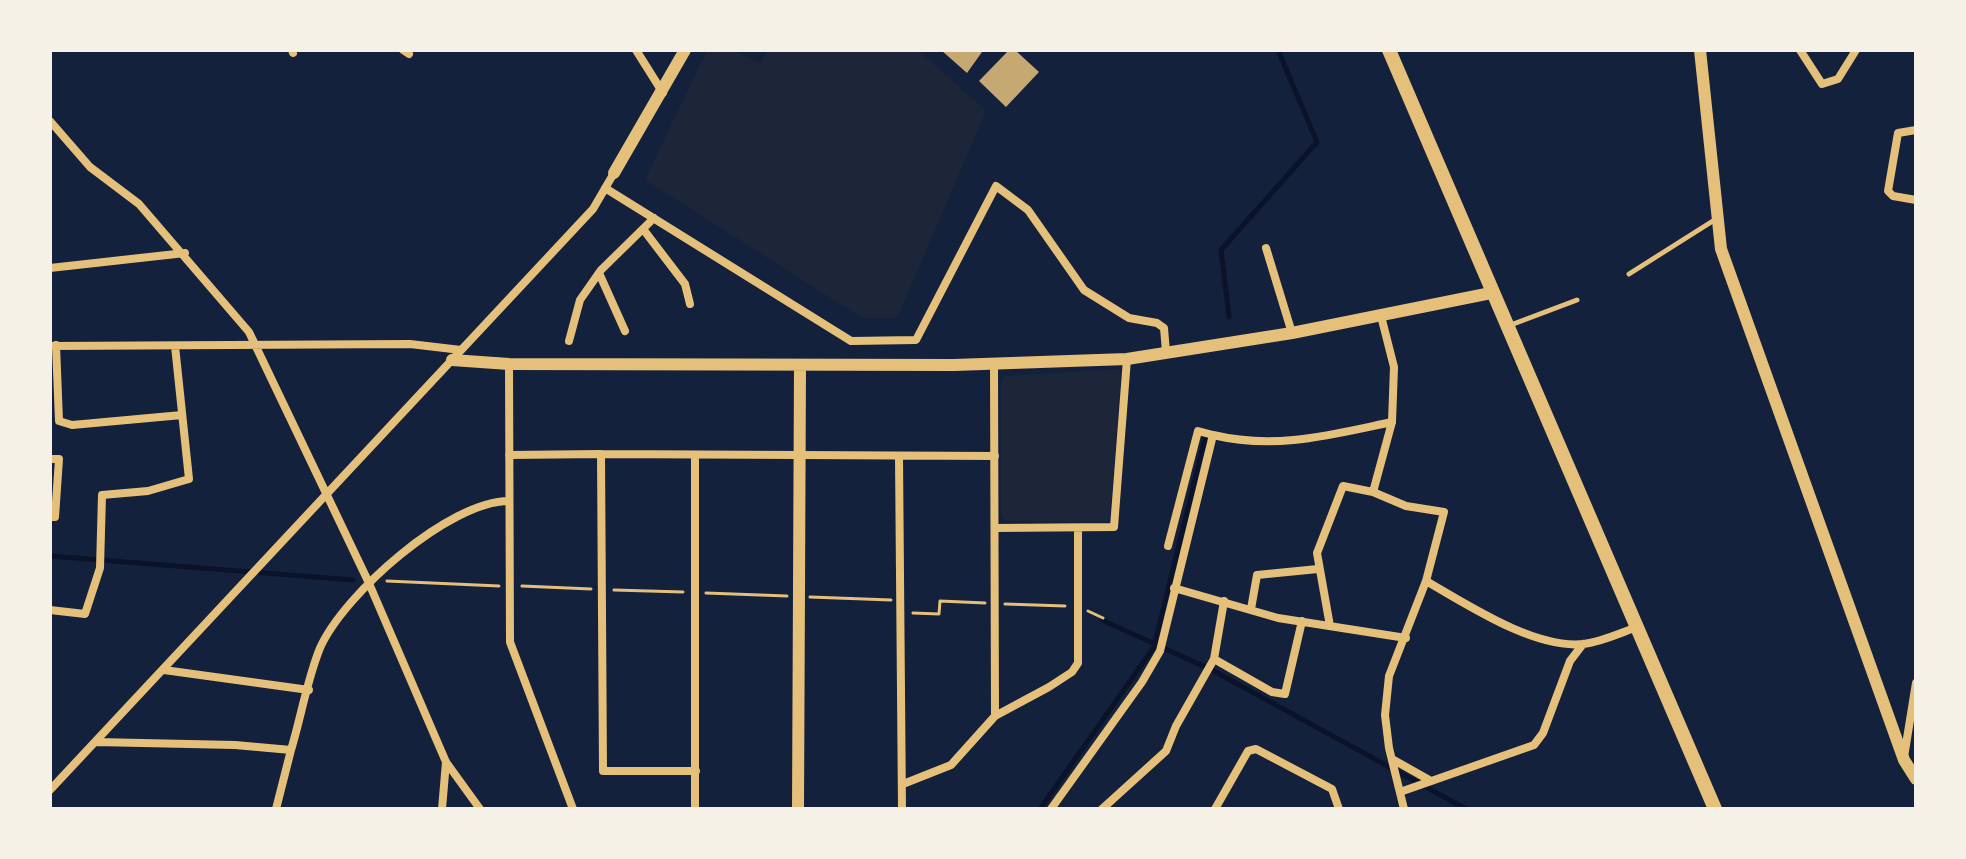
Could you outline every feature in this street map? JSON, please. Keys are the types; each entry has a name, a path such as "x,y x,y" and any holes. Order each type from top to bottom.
{"main road":[{"path":"1389,50 1715,809"}],"street":[{"path":"636,50 663,93"},
{"path":"50,790 593,209 663,93 685,50"},
{"path":"1700,50 1721,249 1904,760 1916,779"},
{"path":"1800,50 1822,84 1838,79 1856,50"},
{"path":"50,121 78,155 139,204 185,253 235,313 258,347 325,496 368,581 446,762 480,809"},
{"path":"1916,130 1898,133 1888,191 1893,196 1916,200"},
{"path":"605,188 851,341 916,340 996,186 1028,210 1084,290 1129,318 1157,323 1164,328 1166,352"},
{"path":"569,341 580,300 599,273 654,218"},
{"path":"643,229 685,284 690,304"},
{"path":"1266,248 1292,333"},
{"path":"50,268 185,253"},
{"path":"599,273 625,331"},
{"path":"182,415 72,425 59,421 53,346 410,344 509,364 994,364 1127,359 1292,333 1491,293"},
{"path":"1373,492 1392,422 1394,367 1381,316"},
{"path":"50,610 85,614 100,568 102,495 148,491 189,479 175,346"},
{"path":"996,528 1114,527 1127,359"},
{"path":"509,364 510,642 573,809"},
{"path":"994,364 995,716"},
{"path":"798,809 800,365"},
{"path":"1168,546 1198,431 1246,443 1275,444 1392,422"},
{"path":"1051,809 1142,682 1160,651 1209,434"},
{"path":"601,454 603,771 696,771"},
{"path":"509,455 995,456"},
{"path":"695,456 695,809"},
{"path":"899,457 902,809"},
{"path":"50,459 59,459 55,517 50,517"},
{"path":"1330,626 1317,553 1343,486 1373,492 1406,506 1444,512 1426,581 1388,689 1385,715 1404,809"},
{"path":"276,809 320,649 368,581 433,532 489,501 509,501"},
{"path":"903,784 951,765 995,716 1072,672 1078,663 1078,529"},
{"path":"1173,534 1187,538"},
{"path":"1251,609 1257,575 1318,569"},
{"path":"1426,581 1518,632 1583,644 1637,627"},
{"path":"1174,588 1302,621 1406,638"},
{"path":"1102,809 1166,751 1176,726 1214,659 1224,601"},
{"path":"1214,659 1272,692 1285,694 1302,621"},
{"path":"1400,792 1534,745 1543,733 1570,661 1583,644"},
{"path":"164,670 309,690"},
{"path":"1904,760 1916,683"},
{"path":"96,742 179,747 235,745 291,750"},
{"path":"1215,809 1248,751 1256,749 1332,789 1339,809"},
{"path":"1392,759 1431,781"},
{"path":"442,809 446,762"}],"lane":[{"path":"1629,274 1718,218"},
{"path":"1507,327 1577,300"}],"path":[{"path":"368,581 902,600"}],"shaded area":[{"path":"707,50 733,50 760,63 769,50 918,50 986,111 897,318 862,318 645,180"},
{"path":"1118,369 1121,373 1110,517 1106,522 1007,521 1001,515 1001,380 1006,376"}],"building":[{"path":"941,50 980,50 982,52 967,73"},
{"path":"1009,50 1015,50 1039,72 1006,107 979,81"}],"waterway":[{"path":"1229,317 1221,250 1317,142 1278,50"},
{"path":"1040,809 1154,647 1205,438"},
{"path":"50,556 353,580"},
{"path":"1102,620 1212,670 1466,809"}]}
